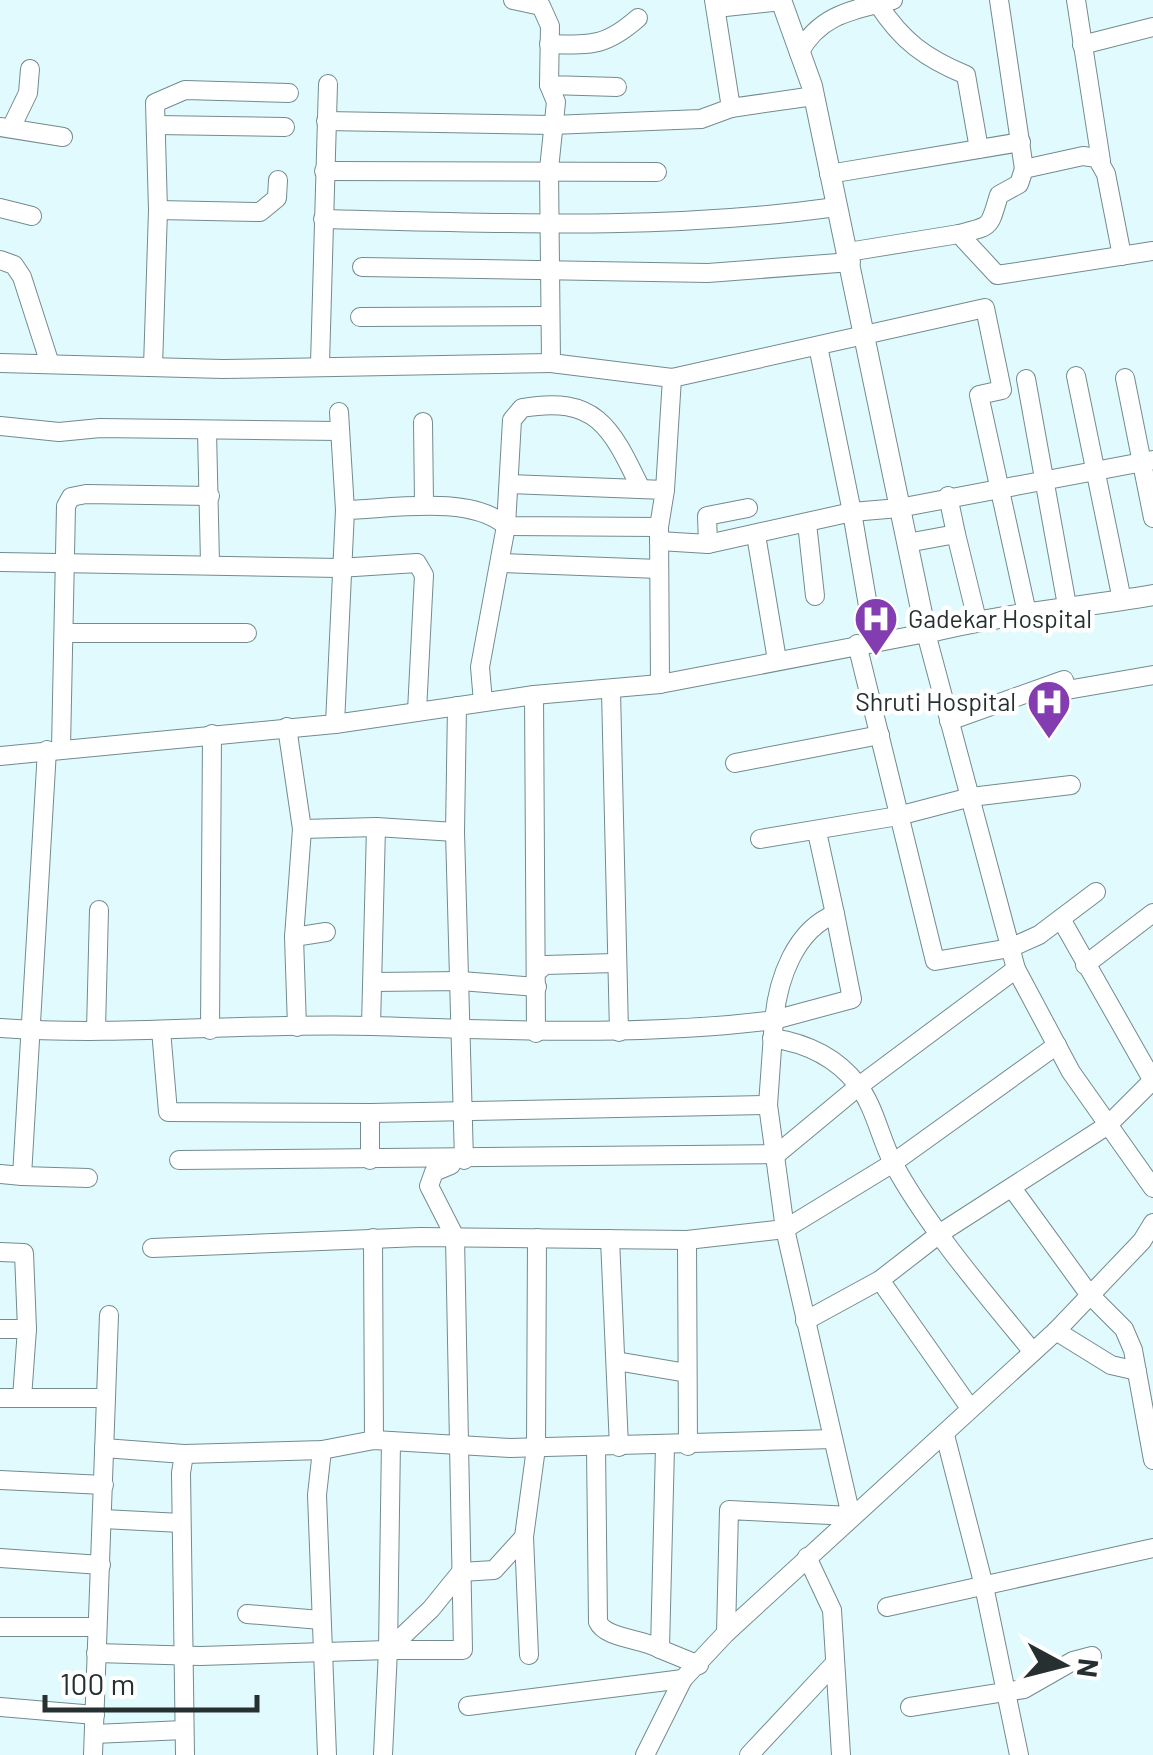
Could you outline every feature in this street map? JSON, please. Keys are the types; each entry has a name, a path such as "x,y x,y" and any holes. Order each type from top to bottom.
{"street":[{"path":"513,0 547,5 550,26 549,85 556,102 549,168 551,363"},
{"path":"362,267 708,274 850,257 986,227 994,219 999,195 1019,184 1024,169 999,0"},
{"path":"1076,0 1101,162 1122,256"},
{"path":"731,108 715,4 781,1 814,96 926,633 1016,969 1057,1045 1153,1188"},
{"path":"798,53 818,26 841,12 886,2 896,32 918,53 966,75 980,149"},
{"path":"548,44 600,44 613,40 638,18"},
{"path":"1082,46 1153,26"},
{"path":"30,70 28,93 6,126 63,137"},
{"path":"320,364 328,84"},
{"path":"549,85 617,87"},
{"path":"153,367 158,210 156,103 186,90 289,93"},
{"path":"326,121 552,125 701,119 731,108 814,96"},
{"path":"156,125 285,127"},
{"path":"829,174 1020,142"},
{"path":"1024,169 1083,156 1101,162"},
{"path":"324,171 549,168 658,172"},
{"path":"158,210 260,212 276,198 278,180"},
{"path":"322,219 550,224 737,220 836,207"},
{"path":"0,208 32,216"},
{"path":"959,234 997,274 1153,251"},
{"path":"0,260 14,265 22,277 50,364"},
{"path":"0,363 153,367 551,363 672,378 818,346 866,331 985,308 1002,390 980,395 1026,613"},
{"path":"360,317 550,316"},
{"path":"818,346 852,512 865,643 880,735 934,961 1010,948 1039,936 1096,892"},
{"path":"1076,376 1122,600"},
{"path":"660,684 659,534 672,378"},
{"path":"1124,378 1147,462 1153,518"},
{"path":"1026,379 1068,611"},
{"path":"482,702 480,666 506,526 512,420 522,408 578,406 612,430 640,487"},
{"path":"0,426 59,432 100,428 207,431 339,421 345,510 335,724"},
{"path":"423,422 424,503"},
{"path":"207,431 210,563"},
{"path":"345,510 424,503 497,518 506,526 659,534 708,544 852,512 899,508 1044,478 1147,462"},
{"path":"509,484 665,490"},
{"path":"22,1176 64,633 66,506 71,497 210,496"},
{"path":"948,496 977,620"},
{"path":"708,544 707,516 748,508"},
{"path":"807,523 815,596"},
{"path":"907,544 956,534"},
{"path":"756,535 776,660"},
{"path":"0,562 340,568 417,563 422,568 417,711"},
{"path":"501,564 659,568"},
{"path":"0,756 335,724 534,695 612,691 926,633 977,620 1068,611 1153,595"},
{"path":"64,633 247,633"},
{"path":"949,721 1064,680 1066,690 1153,675"},
{"path":"612,691 618,1032"},
{"path":"534,695 536,1033"},
{"path":"457,706 455,832 464,1160"},
{"path":"287,726 302,829 294,938 297,1028"},
{"path":"210,1030 212,734"},
{"path":"735,763 880,735"},
{"path":"760,839 898,816 971,797 1071,786"},
{"path":"302,829 376,826 455,832"},
{"path":"371,1026 376,826"},
{"path":"0,1028 210,1030 371,1026 536,1033 773,1029 852,999 817,832"},
{"path":"96,1030 99,910"},
{"path":"1085,965 1153,913"},
{"path":"835,914 807,930 781,982 773,1029 768,1105 778,1154 785,1229 851,1516"},
{"path":"805,1321 880,1280 942,1232 1108,1125 1153,1081 1061,919"},
{"path":"294,938 326,932"},
{"path":"538,979 545,965 615,964"},
{"path":"180,1160 778,1154 859,1086 1016,969"},
{"path":"373,982 538,979"},
{"path":"773,1029 829,1058 859,1086 893,1163 970,1277 1034,1352"},
{"path":"161,1030 168,1112 768,1105"},
{"path":"152,1248 373,1238 687,1240 785,1229 893,1163 1057,1045"},
{"path":"370,1112 370,1160"},
{"path":"96,1653 463,1650 455,1237 430,1186 434,1172 464,1160"},
{"path":"0,1174 88,1178"},
{"path":"1012,1188 1090,1294 1124,1330 1137,1371 1153,1460"},
{"path":"646,1755 684,1679 726,1633 1056,1331 1142,1241 1153,1223"},
{"path":"373,1238 388,1650 382,1755"},
{"path":"529,1655 524,1536 536,1448 536,1238"},
{"path":"610,1239 619,1448"},
{"path":"687,1240 688,1446"},
{"path":"0,1252 19,1252 27,1258 22,1398"},
{"path":"880,1280 970,1408"},
{"path":"94,1755 109,1315"},
{"path":"0,1330 27,1329"},
{"path":"1056,1331 1111,1364 1137,1371"},
{"path":"616,1361 687,1373"},
{"path":"0,1398 105,1398"},
{"path":"945,1435 1009,1692 1019,1755"},
{"path":"104,1448 184,1454 322,1450 382,1440 619,1448 833,1439"},
{"path":"596,1447 598,1622 602,1630 644,1639 698,1665"},
{"path":"660,1649 665,1447"},
{"path":"322,1450 317,1494 327,1755"},
{"path":"184,1454 181,1523 185,1755"},
{"path":"0,1480 104,1485"},
{"path":"726,1633 728,1510 851,1516"},
{"path":"103,1518 181,1523"},
{"path":"494,1570 524,1536"},
{"path":"887,1607 1153,1548"},
{"path":"807,1557 832,1610 841,1755"},
{"path":"0,1558 101,1565"},
{"path":"388,1650 432,1609 461,1572 494,1570 528,1585"},
{"path":"247,1614 321,1620"},
{"path":"0,1627 96,1627"},
{"path":"910,1707 1009,1692 1041,1682 1073,1661 1092,1656"},
{"path":"749,1755 835,1663"},
{"path":"468,1706 684,1679"},
{"path":"0,1707 94,1724 184,1730"}],"place":[{"name":"Gadekar Hospital","path":"876,657"},
{"name":"Shruti Hospital","path":"1049,740"}]}
